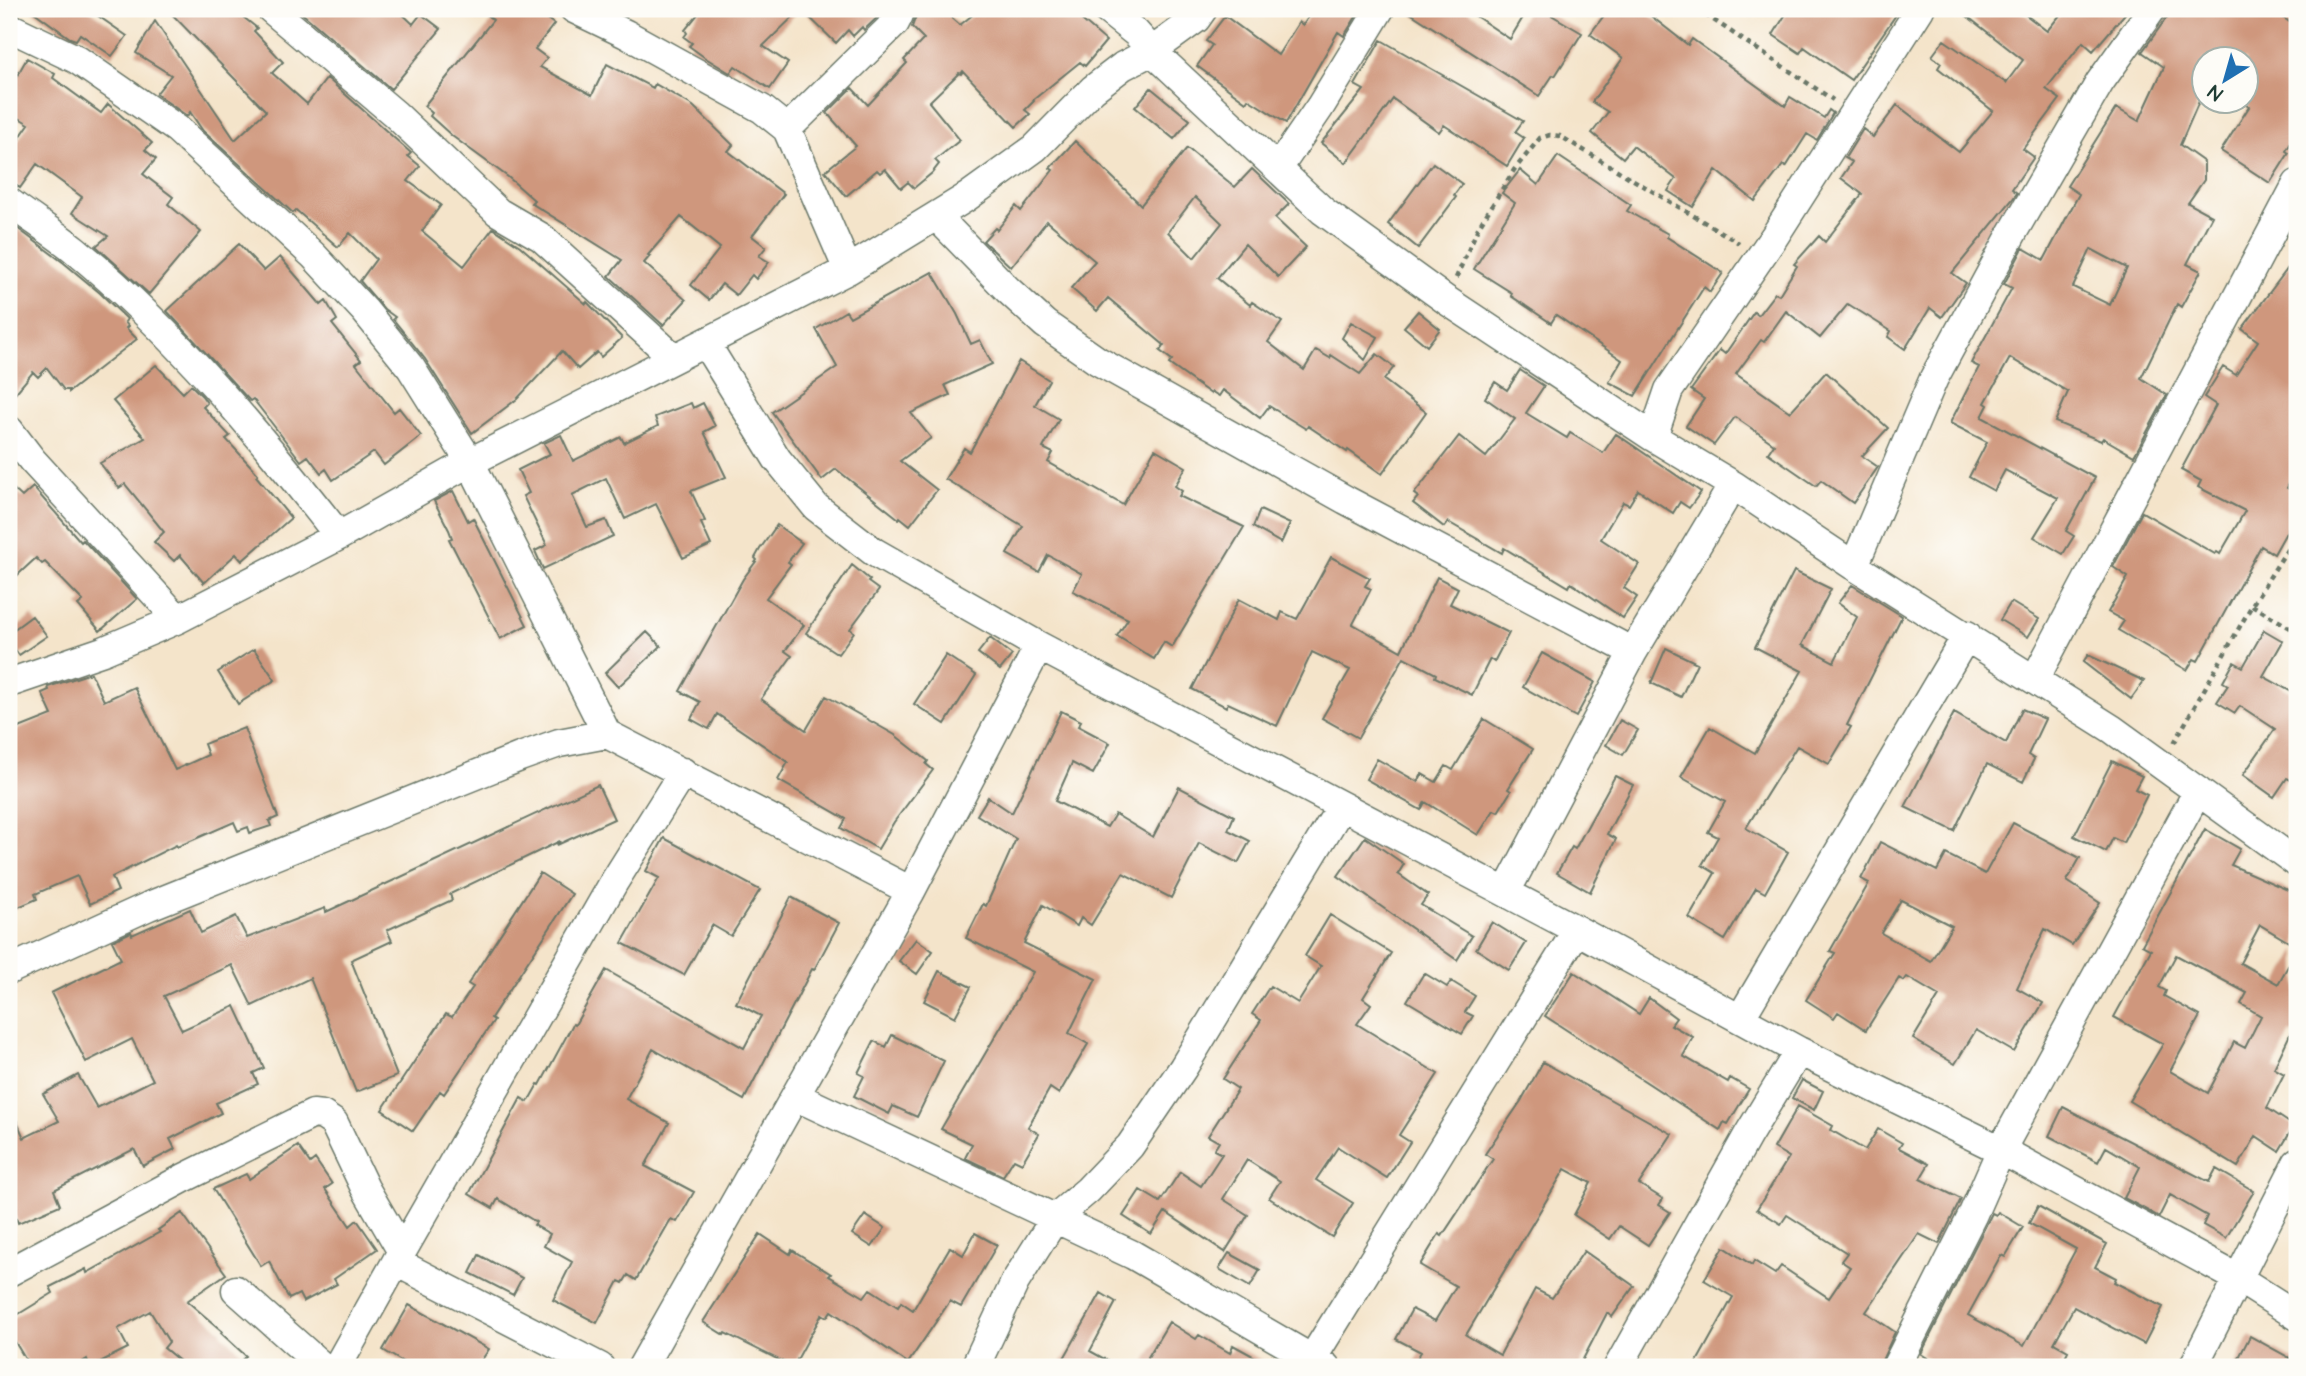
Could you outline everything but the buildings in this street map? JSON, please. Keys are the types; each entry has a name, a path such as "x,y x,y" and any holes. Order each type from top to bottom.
{"street":[{"path":"271,9 395,114 498,212 541,237 673,357"},
{"path":"575,9 762,109 787,129 848,270"},
{"path":"787,129 895,23 899,15 896,9"},
{"path":"1106,9 1136,33 1324,211 1446,300 1653,437 1733,485 1854,566 2112,729 2297,863"},
{"path":"11,677 103,651 178,618 338,536 470,462 848,270 937,217 1035,148 1093,89 1123,66 1152,51 1196,19 1203,9"},
{"path":"1279,167 1320,107 1380,9"},
{"path":"1653,437 1669,390 1761,256 1920,9"},
{"path":"1854,566 1934,378 2013,232 2100,82 2152,9"},
{"path":"9,27 76,59 177,129 314,256 365,311 411,368 470,462 607,734 911,891"},
{"path":"2035,680 2297,184"},
{"path":"9,202 74,249 152,321 215,386 338,536"},
{"path":"937,217 1045,324 1098,361 1346,500 1633,652"},
{"path":"706,344 777,459 816,507 874,552 1039,646 1340,807 1506,892 1799,1051 2001,1150 2239,1279 2297,1316"},
{"path":"9,430 41,470 178,618"},
{"path":"1506,892 1633,652 1733,485"},
{"path":"1740,1019 1967,635"},
{"path":"642,1367 797,1097 911,891 1039,646"},
{"path":"9,970 149,906 520,757 559,743 607,734"},
{"path":"337,1367 614,882 683,772"},
{"path":"1896,1367 1972,1216 2001,1150 2198,791"},
{"path":"975,1367 1015,1282 1055,1218 1088,1190 1130,1146 1183,1068 1340,807"},
{"path":"797,1097 1133,1255 1315,1365 1577,930"},
{"path":"1618,1367 1748,1135 1799,1051"},
{"path":"9,1272 184,1178 313,1114 322,1115 334,1123 399,1256 600,1367"},
{"path":"2193,1367 2297,1163"},
{"path":"236,1290 323,1367"}],"path":[{"path":"1697,9 1854,114"},
{"path":"1446,300 1478,228 1514,170 1540,138 1550,135 1560,136 1761,256"},
{"path":"2162,765 2252,605 2297,534"},
{"path":"2252,605 2297,632"}]}
